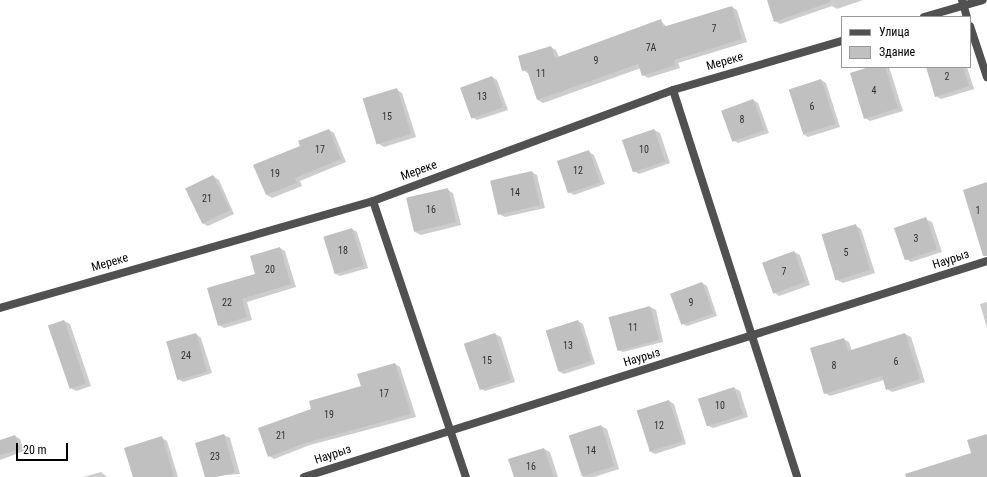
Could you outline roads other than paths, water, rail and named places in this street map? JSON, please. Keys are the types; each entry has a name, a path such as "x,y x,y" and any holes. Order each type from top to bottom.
{"street":[{"path":"927,16 963,3 984,0"},
{"path":"963,3 967,16"},
{"path":"971,29 987,77"},
{"name":"Мереке","path":"0,308 373,201 673,90 841,41"},
{"path":"673,90 797,477"},
{"path":"373,201 466,477"},
{"name":"Наурыз","path":"304,477 987,262"}]}
